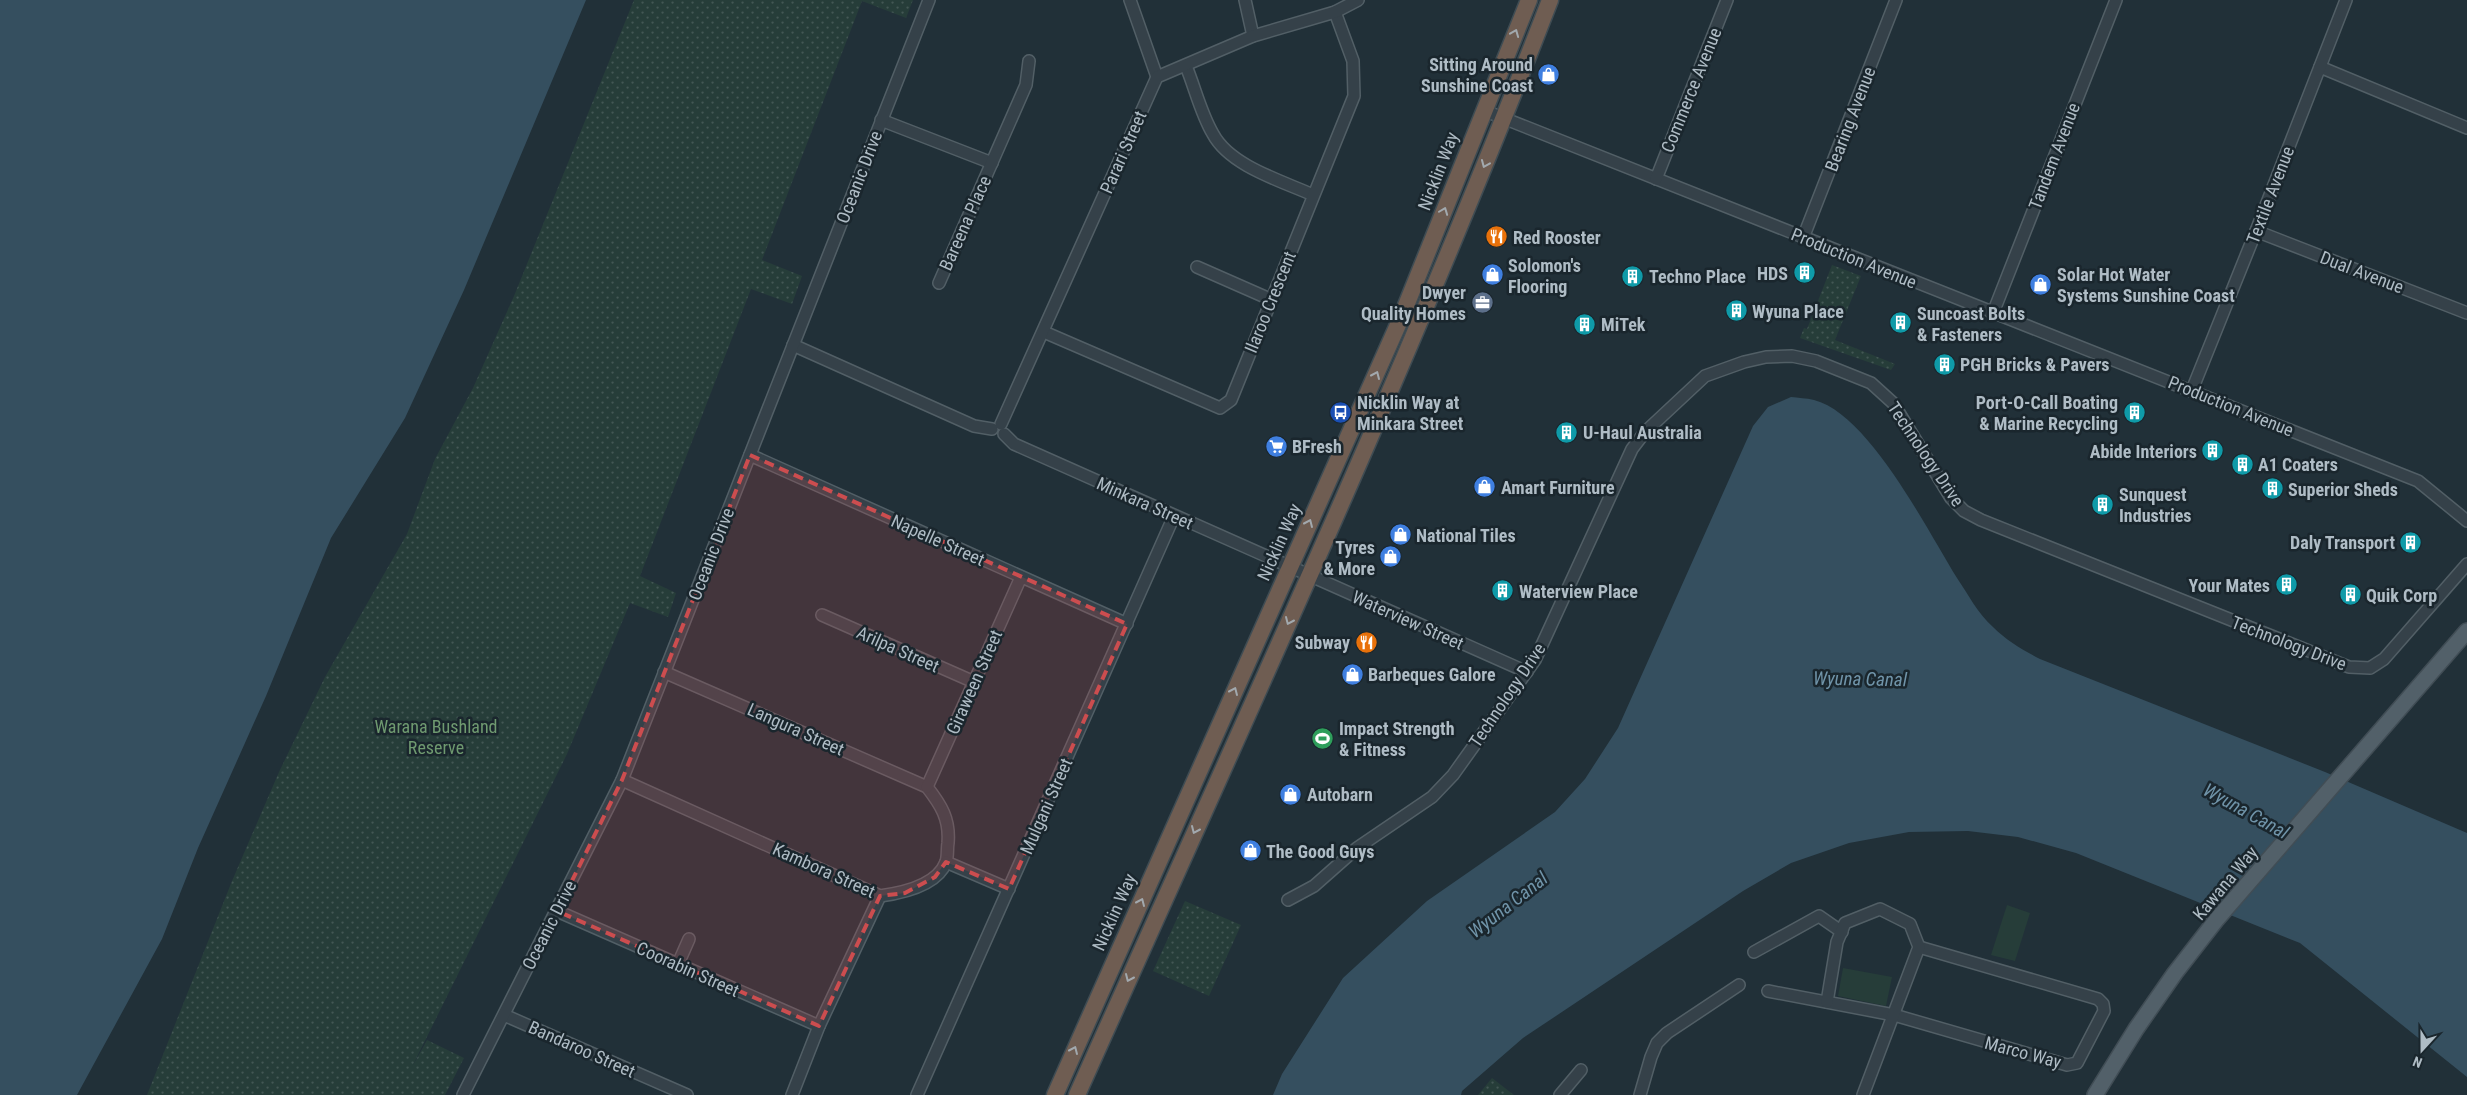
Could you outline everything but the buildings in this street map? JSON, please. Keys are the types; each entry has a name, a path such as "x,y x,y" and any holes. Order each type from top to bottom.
{"highway":[{"name":"Nicklin Way","path":"1055,1095 1401,318 1528,0"},
{"path":"1077,1095 1309,576 1504,119 1550,0"}],"main road":[{"name":"Kawana Way","path":"2095,1095 2174,973 2218,919 2464,633"}],"street":[{"name":"Oceanic Drive","path":"463,1095 622,780 929,0"},
{"path":"1130,0 1157,77 1253,36 1335,12 1358,0"},
{"path":"1245,0 1253,36"},
{"name":"Commerce Avenue","path":"1656,179 1727,0"},
{"name":"Bearing Avenue","path":"1803,238 1896,0"},
{"name":"Tandem Avenue","path":"1993,313 2116,0"},
{"name":"Textile Avenue","path":"2192,390 2346,0"},
{"name":"Ilaroo Crescent","path":"1044,332 1220,408 1230,400 1354,96 1353,62 1335,12"},
{"name":"Bareena Place","path":"939,283 1026,85 1029,61"},
{"path":"1186,66 1213,135 1225,150 1241,162 1313,196"},
{"path":"2320,68 2467,128"},
{"name":"Parari Street","path":"999,429 1157,77"},
{"name":"Production Avenue","path":"1484,110 2418,481 2467,521"},
{"name":"Bareena Place","path":"881,120 992,163"},
{"name":"Dual Avenue","path":"2256,231 2467,313"},
{"path":"1197,267 1272,300"},
{"name":"Minkara Street","path":"793,345 974,426 999,429 1014,444 1289,567"},
{"name":"Technology Drive","path":"1288,900 1314,886 1357,848 1432,797 1453,775 1527,672 1540,649 1632,449 1645,432 1704,376 1723,367 1766,357 1792,356 1816,361 1871,383 1893,402 1951,498 1964,511 1981,520 2349,667 2370,668 2384,660 2467,564"},
{"name":"Napelle Street","path":"750,455 1127,624"},
{"name":"Mulgani Street","path":"917,1095 1174,516"},
{"name":"Waterview Street","path":"1289,567 1527,672"},
{"name":"Giraween Street","path":"927,787 1021,577"},
{"name":"Arilpa Street","path":"822,615 974,682"},
{"name":"Langura Street","path":"664,672 927,787"},
{"name":"Kambora Street","path":"622,780 880,896 905,893 935,877 946,862"},
{"path":"927,787 942,806 949,829 946,862 1009,888"},
{"path":"792,1095 819,1026 880,896"},
{"path":"1827,1002 1837,942 1845,923 1880,909 1910,924 1919,947 1863,1095"},
{"name":"Coorabin Street","path":"557,911 819,1026"},
{"path":"1754,952 1819,916 1842,932"},
{"path":"678,964 689,939"},
{"name":"Marco Way","path":"1894,1015 2067,1065 2077,1063 2104,1011 2103,1004 2098,999 1919,947"},
{"path":"1640,1095 1657,1043 1680,1024 1739,985"},
{"path":"1768,991 1894,1015"},
{"name":"Bandaroo Street","path":"504,1015 688,1095"},
{"path":"1566,1093 1581,1070"}],"highlighted area":[{"path":"750,455 1127,624 1009,889 946,862 935,877 905,893 880,896 819,1026 557,911 622,780"}],"green space":[{"name":"Warana Bushland Reserve","path":"634,0 913,0 906,18 862,1 762,260 802,276 792,304 751,289 640,576 676,593 668,617 630,603 567,754 412,1067 427,1040 464,1058 445,1095 147,1095 232,881 279,772 325,677 407,534 435,459 473,388 514,296"},
{"path":"1832,265 1861,276 1835,340 1895,364 1891,370 1800,338 1804,328 1807,329"},
{"path":"1185,901 1241,925 1209,996 1153,971"},
{"path":"2007,905 2030,913 2015,961 1991,955"},
{"path":"1843,968 1892,977 1886,1006 1838,996"},
{"path":"1492,1078 1514,1095 1478,1095"}],"water":[{"path":"0,0 586,0 464,290 405,418 331,538 266,696 198,848 162,939 77,1095 0,1095"},
{"name":"Wyuna Canal","path":"1791,397 1814,400 1835,410 1855,427 1876,450 1913,504 1978,610 1998,632 2015,645 2040,659 2325,772 2467,833 2467,1077 2300,943 2076,853 2018,837 1968,831 1909,832 1849,843 1791,863 1743,891 1523,1038 1462,1091 1461,1095 1273,1095 1282,1074 1343,978 1427,901 1555,812 1585,779 1618,728 1753,426 1768,407"}],"place":[{"name":"Sitting Around Sunshine Coast","path":"1549,74"},
{"name":"Red Rooster","path":"1497,237"},
{"name":"HDS","path":"1804,273"},
{"name":"Solomon's Flooring","path":"1492,275"},
{"name":"Techno Place","path":"1633,276"},
{"name":"Solar Hot Water Systems Sunshine Coast","path":"2041,284"},
{"name":"Dwyer Quality Homes","path":"1482,302"},
{"name":"Wyuna Place","path":"1736,311"},
{"name":"Suncoast Bolts & Fasteners","path":"1901,323"},
{"name":"MiTek","path":"1585,324"},
{"name":"PGH Bricks & Pavers","path":"1944,364"},
{"name":"Nicklin Way at Minkara Street","path":"1341,412"},
{"name":"Port-O-Call Boating & Marine Recycling","path":"2134,412"},
{"name":"U-Haul Australia","path":"1567,432"},
{"name":"BFresh","path":"1276,446"},
{"name":"Abide Interiors","path":"2213,451"},
{"name":"A1 Coaters","path":"2242,464"},
{"name":"Amart Furniture","path":"1485,487"},
{"name":"Superior Sheds","path":"2272,489"},
{"name":"Sunquest Industries","path":"2103,504"},
{"name":"National Tiles","path":"1400,535"},
{"name":"Daly Transport","path":"2411,542"},
{"name":"Tyres & More","path":"1391,557"},
{"name":"Your Mates","path":"2286,585"},
{"name":"Waterview Place","path":"1503,591"},
{"name":"Quik Corp","path":"2350,595"},
{"name":"Subway","path":"1366,642"},
{"name":"Barbeques Galore","path":"1352,674"},
{"name":"Impact Strength & Fitness","path":"1323,738"},
{"name":"Autobarn","path":"1291,794"},
{"name":"The Good Guys","path":"1250,851"}]}
